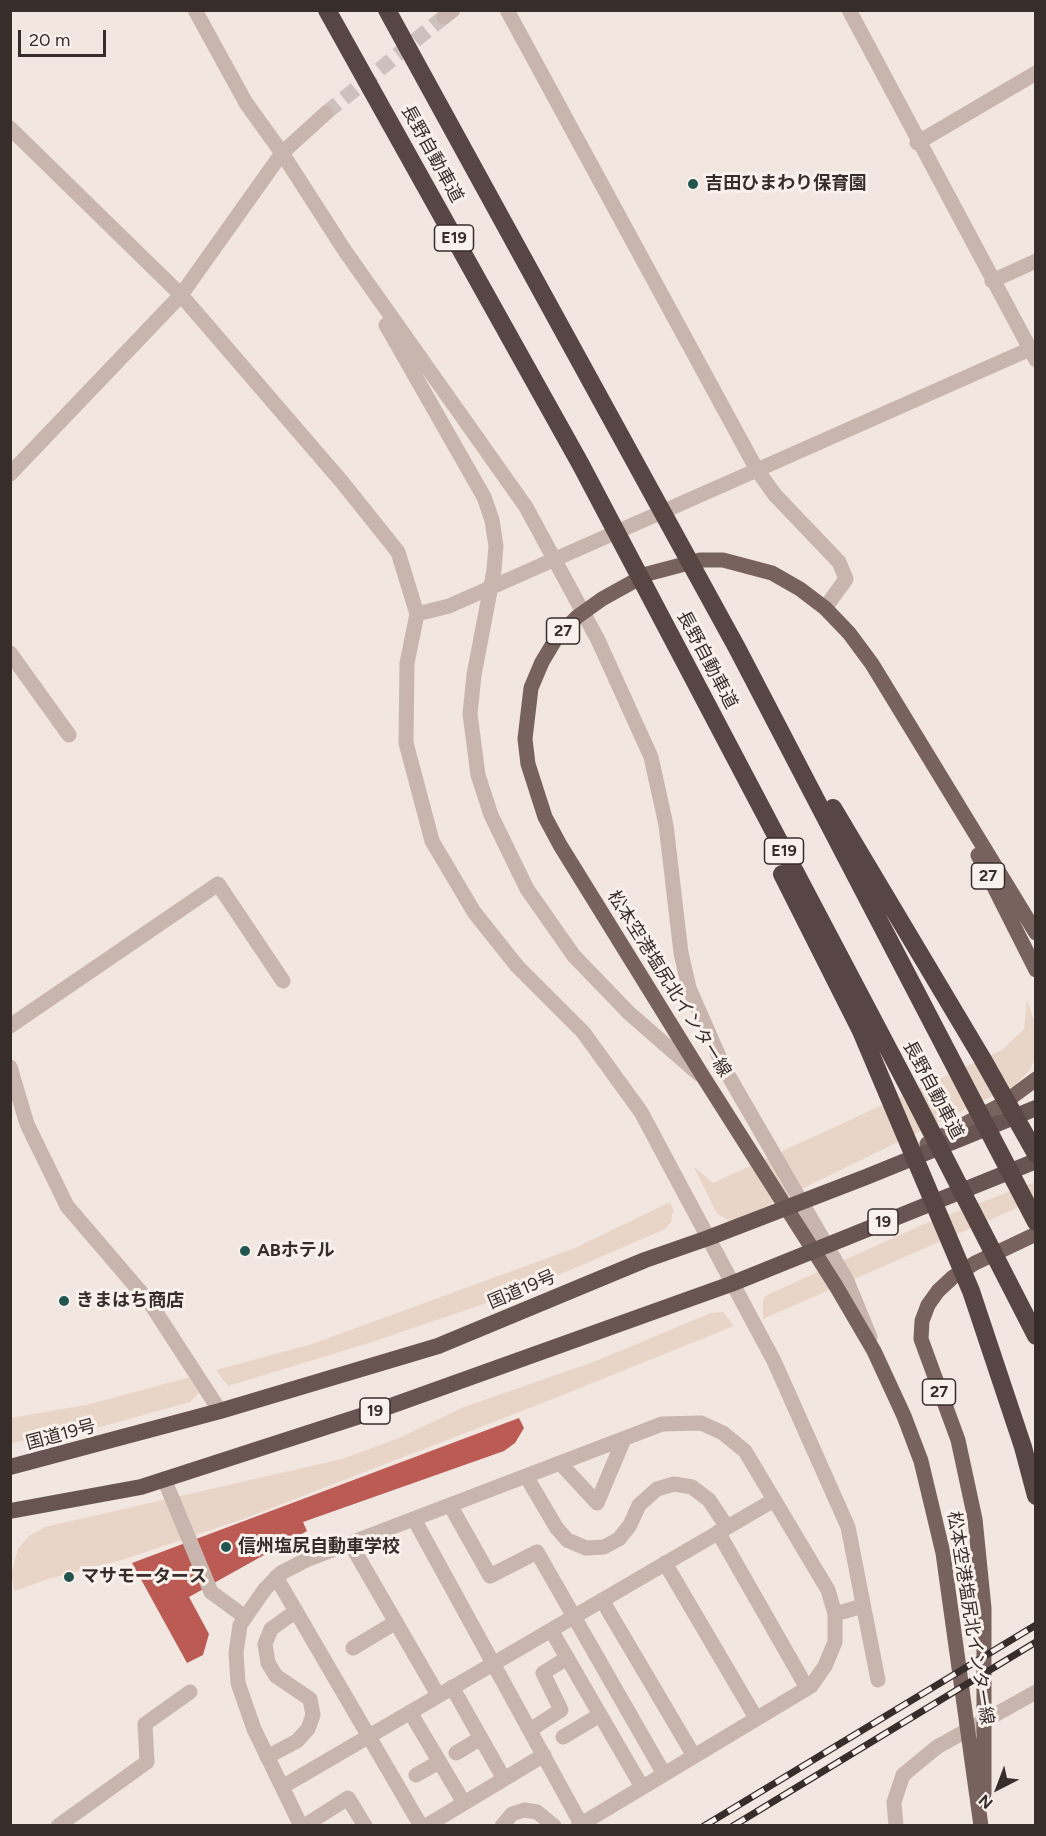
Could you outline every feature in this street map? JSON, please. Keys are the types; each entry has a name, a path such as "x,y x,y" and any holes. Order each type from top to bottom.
{"highway":[{"name":"長野自動車道","path":"327,10 580,465 911,1092 1005,1272 1035,1336"},
{"name":"長野自動車道","path":"387,10 737,648 1035,1222"},
{"path":"657,611 682,675 861,1031 892,1101 971,1291 1023,1447 1035,1496"},
{"path":"737,648 982,1058 1035,1154"},
{"name":"国道19号","path":"10,1467 220,1411 438,1346 645,1260 866,1177 1035,1108"},
{"name":"19","path":"10,1511 141,1486 386,1408 731,1284 1035,1161"}],"main road":[{"name":"松本空港塩尻北インター線","path":"941,781 877,671 849,633 825,608 790,583 748,564 723,560 700,560 647,574 623,586 577,617 558,637 531,688 525,739 528,764 545,817 560,845 757,1163 842,1284 904,1416 921,1461 934,1509 951,1609 982,1826"},
{"name":"27","path":"941,781 1035,933"},
{"name":"27","path":"941,781 1035,970"},
{"path":"866,1177 1001,1105 1035,1079"},
{"name":"27","path":"982,1826 985,1746 984,1608 975,1519 968,1477 958,1440 921,1339 922,1321 928,1305 938,1291 953,1277 975,1263 1035,1234"}],"street":[{"path":"195,10 246,103 282,153 345,252 526,507 598,640 639,726 657,778 689,988 724,1068 775,1153 842,1284"},
{"path":"507,10 757,470 775,495 838,562 846,579 825,608"},
{"path":"417,614 449,606 757,470 1033,354 917,143 849,10"},
{"path":"917,143 1035,73"},
{"path":"10,474 181,296 282,153 326,113"},
{"path":"10,128 181,296 342,482 398,552 417,614 406,663 406,743 432,841 474,912 517,966 582,1032 641,1112 774,1361 848,1527 878,1680"},
{"path":"345,252 484,497 492,520 496,546 494,570 474,675 470,714 478,775 491,815 527,889 561,940 601,986 704,1078"},
{"path":"992,281 1035,261"},
{"path":"10,653 69,735"},
{"path":"10,1026 218,884 282,981"},
{"path":"10,1067 27,1124 67,1206 150,1303 220,1411"},
{"path":"365,1826 348,1798 297,1822 254,1730 238,1683 236,1653 240,1625 265,1588 276,1577 306,1560 662,1424 701,1423 723,1433 745,1451 828,1590 835,1614 835,1641 825,1666 807,1689 580,1825 414,1519"},
{"path":"560,1463 597,1503 624,1439"},
{"path":"526,1476 556,1527 567,1540 586,1548 604,1547 619,1539 630,1525 639,1505 657,1489 674,1485 692,1487 709,1500 807,1689"},
{"path":"164,1479 211,1592 245,1617"},
{"path":"282,1787 774,1500"},
{"path":"450,1505 490,1576 537,1552 664,1774"},
{"path":"350,1543 438,1695"},
{"path":"665,1563 756,1719"},
{"path":"276,1577 421,1826"},
{"path":"602,1600 694,1756"},
{"path":"835,1614 864,1606"},
{"path":"267,1757 297,1741 308,1729 313,1715 310,1699 276,1676 267,1663 265,1644 271,1629 296,1611"},
{"path":"353,1648 396,1622"},
{"path":"551,1630 642,1787"},
{"path":"530,1730 561,1710 543,1673 567,1658"},
{"path":"452,1687 504,1779"},
{"path":"58,1826 147,1762 145,1724 190,1692"},
{"path":"896,1826 894,1802 903,1775 937,1747 1035,1692"},
{"path":"410,1712 464,1803"},
{"path":"563,1737 600,1715"},
{"path":"456,1753 481,1738"},
{"path":"426,1826 452,1819 464,1803 544,1755"},
{"path":"416,1775 439,1762"},
{"path":"502,1826 512,1814 524,1810 537,1812 554,1826"}],"shaded area":[{"path":"1027,1000 1035,1023 1035,1058 1030,1070 1015,1085 750,1214 730,1221 717,1214 694,1167 713,1183 1002,1050 1024,1029"},
{"path":"1035,1182 1035,1200 763,1319 763,1300 767,1295 924,1224"},
{"path":"670,1202 673,1210 671,1222 665,1229 522,1291 369,1343 228,1386 216,1370 312,1344 575,1248"},
{"path":"723,1312 734,1326 550,1400 246,1518 122,1560 48,1579 15,1591 11,1575 18,1549 29,1536 45,1527 342,1459 399,1438 464,1407 596,1361 711,1313"},
{"path":"198,1375 199,1393 190,1402 89,1430 11,1443 11,1418 86,1405"}],"building":[{"name":"信州塩尻自動車学校","path":"519,1418 524,1428 515,1443 504,1451 303,1522 307,1531 189,1597 209,1634 203,1655 187,1663 132,1563"}],"tunnel":[{"path":"326,113 444,17"}],"railway":[{"path":"704,1826 1036,1625"},
{"path":"733,1826 1036,1642"}],"place":[{"name":"吉田ひまわり保育園","path":"693,184"},
{"name":"ABホテル","path":"245,1251"},
{"name":"きまはち商店","path":"64,1301"},
{"name":"信州塩尻自動車学校","path":"226,1547"},
{"name":"マサモータース","path":"69,1577"}]}
